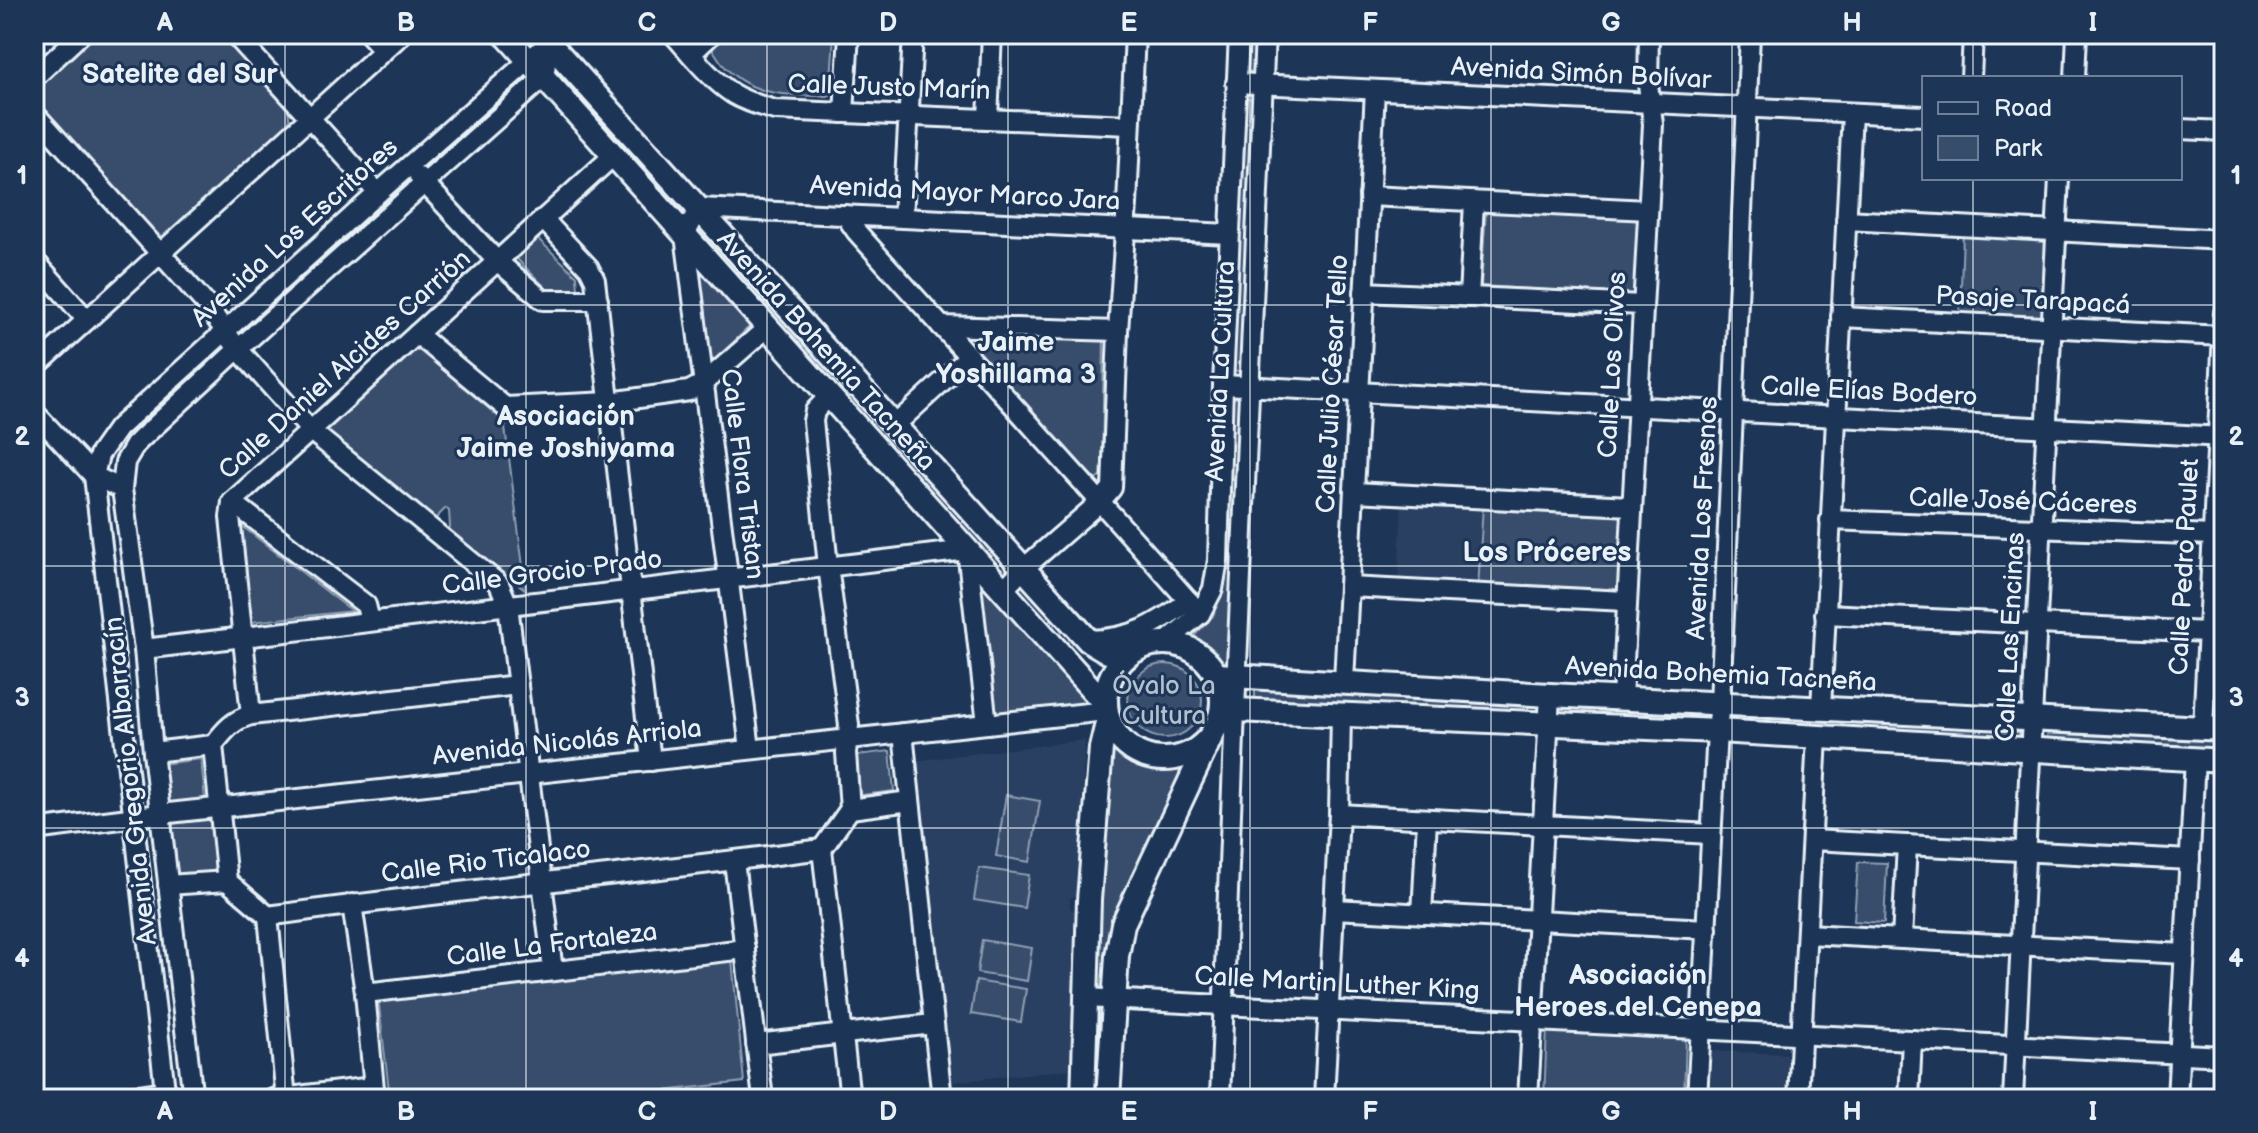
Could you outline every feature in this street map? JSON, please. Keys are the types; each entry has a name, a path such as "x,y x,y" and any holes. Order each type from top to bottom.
{"main road":[{"name":"Avenida Bohemia Tacneña","path":"505,34 1003,590 1107,711"},
{"name":"Avenida Bohemia Tacneña","path":"550,37 699,208 1088,640"},
{"path":"1088,640 1108,652 1131,652"},
{"path":"1083,1099 1089,900 1101,748 1107,711 1106,689 1111,675 1131,652 1148,645 1181,645 1226,675 1221,690 1223,720 1123,924 1113,999 1108,1099"},
{"name":"Avenida Bohemia Tacneña","path":"1226,675 2213,729"},
{"path":"1107,711 1119,739 1133,751 1169,759 1187,754 1202,744 1223,720 1341,715 1717,731 2224,761"}],"street":[{"path":"34,78 81,34"},
{"path":"234,34 378,193"},
{"path":"369,34 384,50"},
{"path":"34,368 402,34"},
{"name":"Calle Justo Marín","path":"673,34 733,94 775,110 1130,125"},
{"path":"691,54 712,34"},
{"path":"844,113 849,34"},
{"path":"903,218 913,34"},
{"path":"988,118 992,34"},
{"path":"1003,590 1112,488 1135,34"},
{"name":"Avenida La Cultura","path":"1165,643 1213,589 1218,560 1239,34"},
{"name":"Avenida La Cultura","path":"1226,675 1249,386 1265,34"},
{"name":"Calle Los Olivos","path":"1622,698 1653,124 1648,84 1649,34"},
{"name":"Avenida Los Fresnos","path":"1697,1099 1720,703 1750,34"},
{"path":"1971,76 1973,34"},
{"path":"2075,76 2077,34"},
{"name":"Avenida Los Escritores","path":"122,489 125,462 135,445 238,349 426,183 537,69 550,37"},
{"name":"Avenida Los Escritores","path":"94,476 99,455 111,436 225,330 409,166 537,69"},
{"name":"Avenida Simón Bolívar","path":"1236,83 1922,116"},
{"name":"Calle Julio César Tello","path":"1344,681 1375,90"},
{"path":"34,113 205,303 238,349 311,431 499,584 508,605 553,971"},
{"path":"1821,708 1852,113"},
{"path":"2182,129 2224,131"},
{"name":"Calle Daniel Alcides Carrión","path":"251,715 230,517 232,502 614,155"},
{"path":"409,166 497,261 543,300 598,300"},
{"name":"Calle Las Encinas","path":"2013,1099 2059,180"},
{"path":"1369,196 1648,210"},
{"path":"1469,297 1474,202"},
{"path":"685,235 699,208"},
{"name":"Avenida Mayor Marco Jara","path":"699,208 1229,234"},
{"path":"845,215 856,231 1195,608 1134,634 1088,640"},
{"path":"543,219 594,274 651,761"},
{"path":"1846,220 2224,240"},
{"name":"Calle Flora Tristan","path":"685,235 750,749"},
{"path":"34,260 87,320"},
{"path":"1364,292 1642,305"},
{"name":"Calle Pedro Paulet","path":"2213,729 2207,632 2221,437 2224,313"},
{"name":"Pasaje Tarapacá","path":"1841,317 2223,336"},
{"path":"941,326 1118,331"},
{"path":"417,334 505,407 610,402 689,391 704,383 768,327"},
{"path":"895,425 969,357"},
{"name":"Calle Elías Bodero","path":"1223,385 2221,437"},
{"path":"829,396 815,411 813,421 849,725 846,753 850,809 822,849 850,1099"},
{"path":"34,412 94,476 122,489"},
{"name":"Avenida Gregorio Albarracín","path":"94,476 165,1095"},
{"name":"Avenida Gregorio Albarracín","path":"122,489 144,649 193,1099"},
{"path":"1354,492 1631,506"},
{"path":"232,502 366,605 370,621"},
{"name":"Calle José Cáceres","path":"1830,520 2213,535"},
{"path":"967,550 987,724"},
{"name":"Calle Grocio Prado","path":"144,649 967,550"},
{"path":"1349,587 1626,601"},
{"path":"1825,614 2207,632"},
{"path":"352,904 365,993 374,1093 282,1098 268,916 227,881 213,745 228,725 251,715 518,685"},
{"path":"1528,1099 1550,695"},
{"name":"Avenida Nicolás Arriola","path":"34,830 1107,711"},
{"path":"1324,1099 1341,715"},
{"path":"1220,1099 1224,1005 1223,720"},
{"path":"903,733 942,1099"},
{"path":"1798,1099 1817,737"},
{"path":"153,752 213,745"},
{"path":"2177,1099 2195,759"},
{"path":"850,809 910,801"},
{"path":"1339,814 1711,834"},
{"path":"1422,914 1427,819"},
{"path":"1812,840 2190,860"},
{"path":"1902,939 1907,845"},
{"name":"Calle Rio Ticalaco","path":"268,916 822,849"},
{"path":"734,861 763,1099"},
{"path":"168,885 227,881"},
{"path":"1334,909 1707,929"},
{"path":"1807,934 2185,954"},
{"name":"Calle La Fortaleza","path":"365,993 745,949"},
{"name":"Calle Martin Luther King","path":"1086,998 2224,1056"},
{"path":"756,1044 933,1024"},
{"path":"1909,1099 1912,1040"},
{"path":"111,1099 165,1095"}],"shaded area":[{"path":"1402,503 1482,506 1478,585 1398,583"},
{"path":"1085,740 1077,896 1070,898 1070,908 1076,912 1072,1069 951,1082 914,761"},
{"path":"1712,1051 1787,1054 1786,1099 1710,1099"}],"green space":[{"path":"88,34 222,34 288,107 290,127 155,244 34,109 34,83"},
{"path":"725,34 834,34 830,96 775,93 737,78 711,47"},
{"path":"1248,34 1258,34 1257,70 1254,73 1246,70"},
{"path":"1248,98 1255,103 1244,370 1241,372 1234,370 1245,103"},
{"path":"1486,210 1640,220 1635,295 1481,286"},
{"path":"1963,234 2050,239 2046,320 1960,314"},
{"path":"538,239 577,276 578,290 551,293 517,259"},
{"path":"701,266 751,325 714,361 707,358 697,271"},
{"path":"960,333 1104,335 1102,476 1095,480"},
{"path":"411,350 421,351 507,424 526,590 447,530 450,527 446,508 434,520 326,437 323,429"},
{"path":"1239,396 1243,400 1231,664 1228,668 1193,637 1213,616 1225,583 1233,399"},
{"path":"1483,504 1624,510 1620,597 1478,590"},
{"path":"238,523 352,611 251,622"},
{"path":"976,568 1089,702 999,715 989,711"},
{"name":"Óvalo La Cultura","path":"1172,664 1192,674 1200,687 1200,715 1192,728 1179,736 1158,738 1138,728 1130,715 1128,694 1138,674 1151,666"},
{"path":"1255,686 1529,698 1528,713 1255,700"},
{"path":"1572,701 1703,708 1703,721 1572,715"},
{"path":"1737,710 2020,725 2019,737 1736,722"},
{"path":"2048,727 2224,736 2224,749 2047,740"},
{"path":"1108,746 1146,766 1188,765 1107,984 1100,989 1097,984"},
{"path":"890,751 894,791 854,796 849,756"},
{"path":"201,759 205,799 165,803 161,764"},
{"path":"1006,795 1040,801 1030,862 996,856"},
{"path":"216,817 222,872 174,877 169,831 175,820"},
{"path":"1858,862 1887,863 1884,923 1854,921"},
{"path":"979,868 1029,875 1024,908 974,900"},
{"path":"982,940 1032,948 1027,981 977,973"},
{"path":"732,960 744,1082 636,1094 636,1099 390,1099 378,997 622,969"},
{"path":"976,981 1026,989 1021,1022 971,1014"},
{"path":"1096,1015 1107,1016 1101,1099 1090,1099"},
{"path":"1547,1028 1686,1034 1684,1099 1544,1099"}],"district":[{"name":"Satelite del Sur","path":"180,74"},
{"name":"Jaime Yoshillama 3","path":"1016,358"},
{"name":"Asociación Jaime Joshiyama","path":"566,432"},
{"name":"Los Próceres","path":"1547,552"},
{"name":"Asociación Heroes del Cenepa","path":"1638,991"}]}
